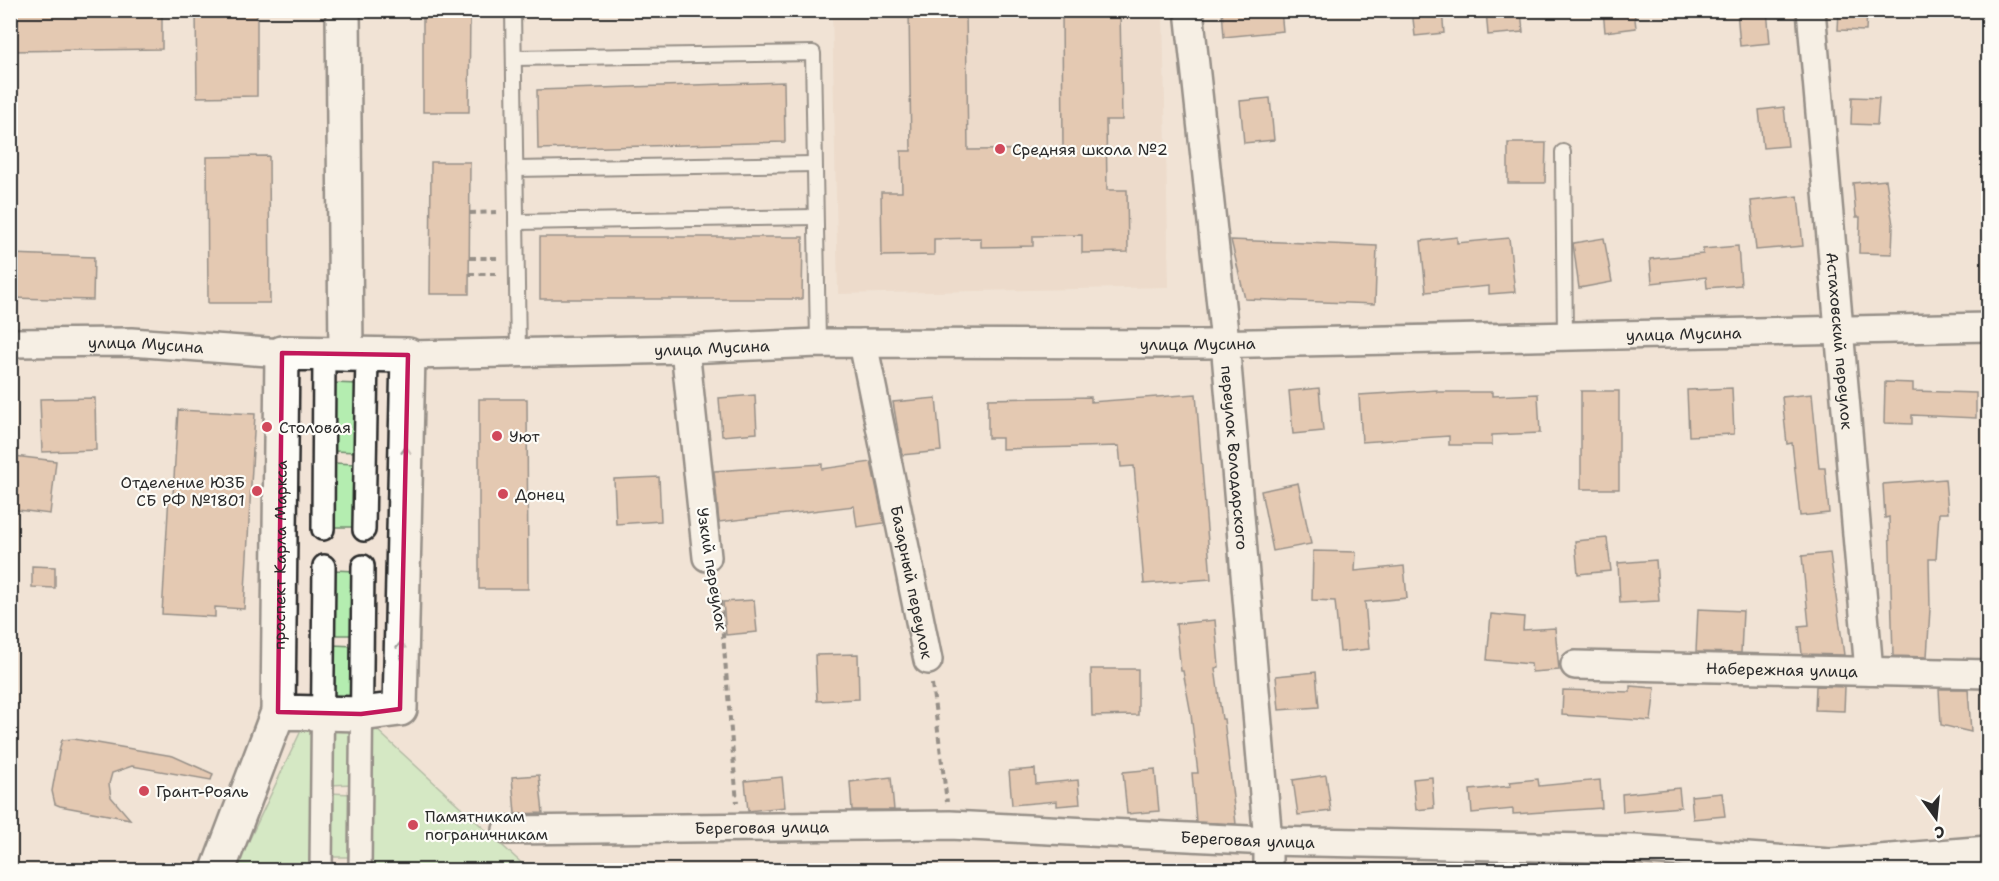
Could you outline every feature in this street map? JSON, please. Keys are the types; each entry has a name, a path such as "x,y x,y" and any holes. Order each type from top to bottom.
{"street":[{"path":"343,10 346,354 364,530"},
{"name":"переулок Володарского","path":"1189,10 1225,342 1268,841 1268,870"},
{"name":"Астаховский переулок","path":"1811,10 1869,671"},
{"name":"улица Мусина","path":"408,355 685,349 818,343 1225,342 1838,328 1989,327"},
{"name":"улица Мусина","path":"10,343 131,342 282,353"},
{"name":"Базарный переулок","path":"863,344 928,660"},
{"name":"Узкий переулок","path":"685,349 706,557"},
{"path":"218,870 278,712 361,714 400,709 408,355 282,353"},
{"name":"проспект Карла Маркса","path":"278,712 282,353"},
{"path":"323,529 346,354"},
{"path":"321,870 324,566"},
{"path":"360,870 363,566"},
{"name":"Набережная улица","path":"1575,665 1989,674"},
{"name":"Береговая улица","path":"507,830 950,825 1268,841 1635,849 1831,863 1989,849"}],"lane":[{"path":"513,10 518,353"},
{"path":"514,58 813,53 818,343"},
{"path":"1563,152 1565,336"},
{"path":"515,169 814,164"},
{"path":"516,217 815,217"}],"path":[{"path":"470,213 516,217"},
{"path":"470,258 517,259"},
{"path":"470,274 517,274"},
{"name":"Узкий переулок","path":"706,557 720,599 739,826"},
{"name":"Базарный переулок","path":"928,660 950,825"}],"highlighted area":[{"path":"282,353 408,355 400,709 361,714 278,712"}],"shaded area":[{"name":"Средняя школа №2","path":"832,11 1163,11 1169,287 838,294"}],"green space":[{"path":"333,383 358,384 357,452 333,451"},
{"path":"333,463 356,464 356,527 332,527"},
{"path":"333,570 356,571 355,635 332,635"},
{"path":"332,645 355,646 355,709 332,709"},
{"path":"308,716 320,716 318,870 235,870"},
{"path":"364,718 529,870 365,870"},
{"path":"330,720 353,721 353,784 329,785"},
{"path":"329,793 352,794 352,857 329,857"}],"building":[{"path":"10,10 162,10 162,49 10,51"},
{"path":"196,10 257,10 257,96 197,97"},
{"path":"423,10 470,10 469,112 423,112"},
{"path":"909,10 966,10 968,150 1063,149 1062,10 1120,10 1122,120 1106,120 1107,190 1127,190 1128,252 1082,253 1082,235 1033,236 1033,246 981,247 981,238 934,239 934,255 882,256 881,192 902,192 901,151 911,151"},
{"path":"1222,10 1281,10 1283,31 1224,37"},
{"path":"1412,10 1442,10 1444,33 1415,36"},
{"path":"1486,10 1521,10 1523,32 1488,35"},
{"path":"1603,10 1634,10 1636,28 1605,32"},
{"path":"1737,10 1767,10 1770,43 1740,46"},
{"path":"1839,10 1867,10 1866,31 1838,30"},
{"path":"784,82 785,142 538,149 537,90"},
{"path":"1852,97 1879,98 1877,125 1851,124"},
{"path":"1270,98 1274,140 1244,143 1240,101"},
{"path":"1784,107 1788,146 1763,148 1759,110"},
{"path":"1508,143 1546,143 1545,183 1508,183"},
{"path":"269,156 270,303 208,303 207,157"},
{"path":"431,162 470,162 469,294 430,294"},
{"path":"1886,180 1893,225 1892,254 1859,253 1860,217 1856,217 1853,183"},
{"path":"1798,196 1803,246 1756,250 1751,201"},
{"path":"540,237 803,237 802,299 540,299"},
{"path":"1457,237 1457,243 1509,238 1515,292 1489,294 1489,286 1426,292 1421,241"},
{"path":"1604,238 1612,282 1579,288 1573,243"},
{"path":"1231,240 1377,246 1375,304 1245,299"},
{"path":"1738,246 1741,285 1707,288 1706,277 1652,283 1650,259 1703,254 1703,249"},
{"path":"10,254 94,257 93,300 10,298"},
{"path":"1885,382 1913,383 1913,391 1976,393 1976,418 1912,415 1912,424 1884,423"},
{"path":"1319,388 1323,431 1293,434 1289,391"},
{"path":"1732,388 1734,434 1689,436 1687,390"},
{"path":"1437,390 1437,392 1492,392 1492,396 1538,394 1540,433 1492,435 1492,445 1449,445 1449,436 1362,442 1359,395"},
{"path":"1581,391 1619,391 1619,489 1581,489"},
{"path":"1196,394 1211,579 1144,584 1134,466 1121,467 1119,446 1002,449 1002,438 988,438 988,399 1091,397 1091,402"},
{"path":"1812,394 1819,468 1825,468 1829,513 1800,516 1792,443 1787,444 1782,397"},
{"path":"755,395 757,433 722,436 719,398"},
{"path":"95,398 96,450 42,452 40,399"},
{"path":"936,398 941,451 902,455 893,402"},
{"name":"Донец","path":"479,399 527,399 528,589 479,589"},
{"path":"178,410 255,414 244,609 215,607 215,617 162,614 169,495 173,495"},
{"path":"14,456 56,461 50,514 10,509"},
{"path":"871,462 884,523 857,527 854,506 719,522 714,471 822,464 822,469"},
{"path":"659,477 661,521 616,524 614,479"},
{"path":"1945,479 1948,513 1939,513 1936,559 1929,559 1930,609 1927,657 1893,656 1889,517 1885,518 1883,484"},
{"path":"1298,483 1311,544 1273,551 1261,491"},
{"path":"1607,538 1611,571 1578,574 1575,541"},
{"path":"1313,551 1356,552 1355,571 1404,566 1407,598 1365,602 1369,649 1340,652 1335,601 1312,600"},
{"path":"1830,553 1844,655 1802,654 1799,626 1809,625 1802,556"},
{"path":"1656,560 1659,601 1620,603 1618,563"},
{"path":"32,566 55,567 55,588 32,587"},
{"path":"754,600 757,632 726,635 723,602"},
{"path":"1698,609 1743,611 1741,653 1696,652"},
{"path":"1491,614 1524,617 1523,630 1555,628 1559,670 1532,672 1531,664 1487,660"},
{"path":"1215,620 1219,667 1215,668 1222,719 1224,719 1236,824 1196,822 1192,773 1198,773 1191,714 1183,671 1181,671 1176,624"},
{"path":"858,654 859,699 817,701 815,655"},
{"path":"1091,669 1138,669 1138,715 1092,716"},
{"path":"1316,672 1319,707 1279,710 1276,676"},
{"path":"1630,686 1655,688 1651,721 1562,715 1563,690 1630,692"},
{"path":"1816,686 1845,687 1844,711 1815,710"},
{"path":"1939,689 1968,689 1971,732 1941,725"},
{"path":"74,739 173,756 213,774 211,780 132,766 112,773 109,784 111,797 130,819 60,806 55,804 52,791 60,747 62,740"},
{"path":"1035,769 1036,784 1078,780 1080,804 1057,806 1057,801 1012,805 1009,771"},
{"path":"1155,769 1159,811 1127,814 1123,772"},
{"path":"539,775 543,813 515,814 512,777"},
{"path":"1326,775 1331,811 1298,815 1293,780"},
{"path":"782,777 785,807 748,811 745,781"},
{"path":"891,777 894,810 852,810 850,782"},
{"path":"1432,777 1434,808 1416,810 1413,779"},
{"path":"1538,779 1539,786 1600,780 1602,808 1513,814 1513,809 1472,813 1470,790 1511,786 1510,782"},
{"path":"1679,788 1681,807 1623,812 1622,794"},
{"path":"1722,793 1725,816 1693,819 1691,796"}],"place":[{"name":"Средняя школа №2","path":"1000,149"},
{"name":"Столовая","path":"267,427"},
{"name":"Уют","path":"497,436"},
{"name":"Отделение ЮЗБ СБ РФ №1801","path":"257,491"},
{"name":"Донец","path":"503,494"},
{"name":"Грант-Рояль","path":"144,791"},
{"name":"Памятникам пограничникам","path":"413,825"}]}
